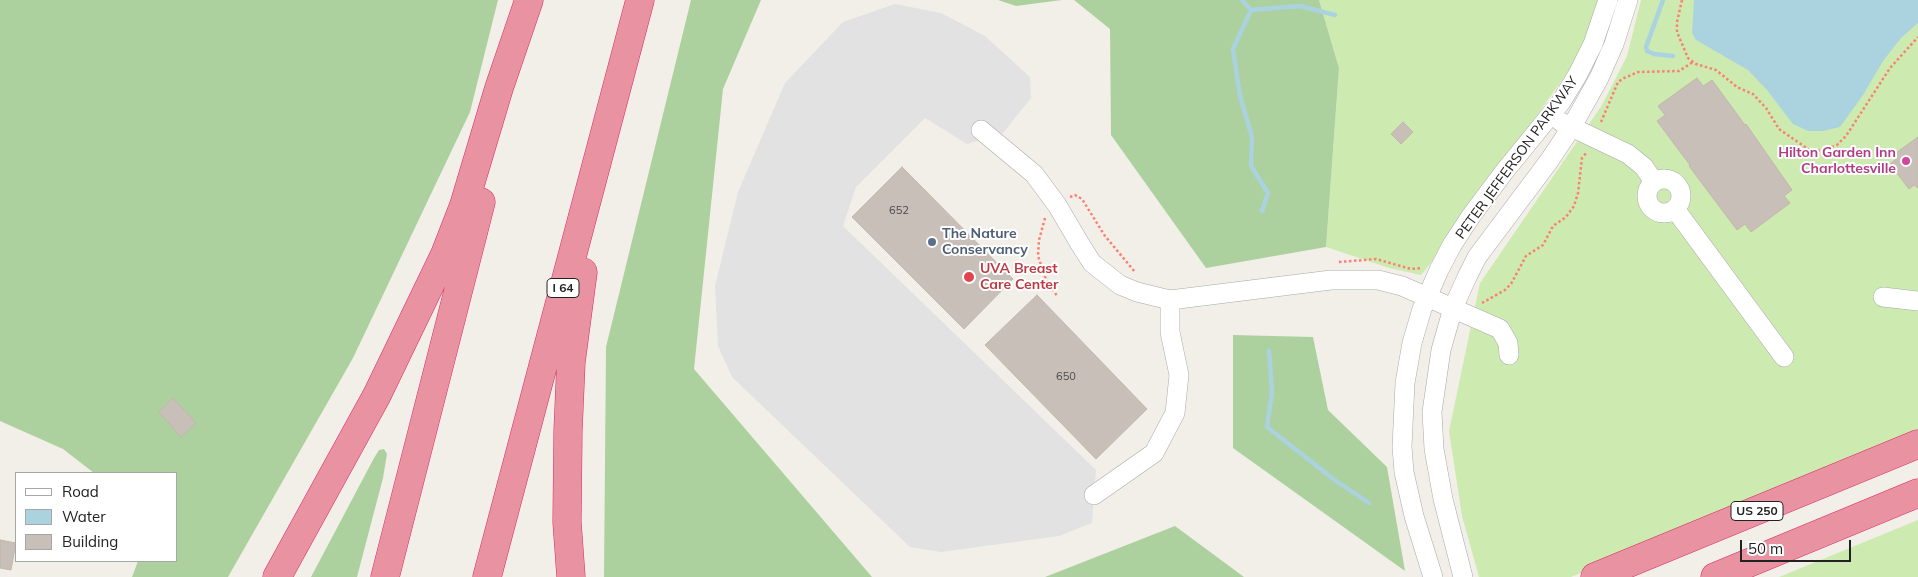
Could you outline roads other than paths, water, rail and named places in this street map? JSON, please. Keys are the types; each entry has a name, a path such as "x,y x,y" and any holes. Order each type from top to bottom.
{"highway":[{"path":"277,577 377,395 446,254 474,177 499,88 531,0"},
{"path":"385,577 531,0"},
{"name":"I 64","path":"487,577 640,0"},
{"path":"571,577 567,522 571,362 592,221 612,145 615,94"},
{"name":"US 250","path":"1595,577 1918,444"},
{"path":"1715,577 1918,493"}],"street":[{"name":"PETER JEFFERSON PARKWAY","path":"1433,577 1414,516 1404,472 1402,447 1405,383 1412,343 1427,297 1452,245 1471,216 1561,102 1593,44 1608,0"},
{"name":"PETER JEFFERSON PARKWAY","path":"1464,577 1444,499 1434,449 1432,412 1440,350 1453,308 1477,257 1571,128 1599,78 1614,44 1628,0"},
{"path":"1550,115 1571,128 1628,154 1644,167 1654,182 1649,187 1648,194 1651,206 1662,212 1675,209 1784,357"},
{"path":"981,130 1034,174 1057,205 1092,263 1120,285 1137,292 1170,300 1266,287 1352,279 1378,280 1402,286 1500,329 1508,342 1509,355"},
{"path":"1883,297 1918,301"},
{"path":"1094,495 1154,453 1175,413 1179,375 1170,332 1170,300"}],"water":[{"path":"1694,0 1918,0 1918,23 1901,38 1883,61 1863,95 1840,127 1823,131 1808,131 1793,124 1767,90 1748,70 1696,40 1692,33"}],"waterway":[{"path":"1242,0 1251,10 1233,49 1240,96 1252,137 1251,166 1268,193 1262,211"},
{"path":"1663,0 1646,47 1647,51 1654,54 1673,56"},
{"path":"1251,10 1300,6 1335,15"},
{"path":"1269,351 1272,392 1267,427 1336,481 1369,503"}],"place":[{"name":"Hilton Garden Inn Charlottesville","path":"1906,161"},
{"name":"The Nature Conservancy","path":"932,242"},
{"name":"UVA Breast Care Center","path":"969,277"}]}
